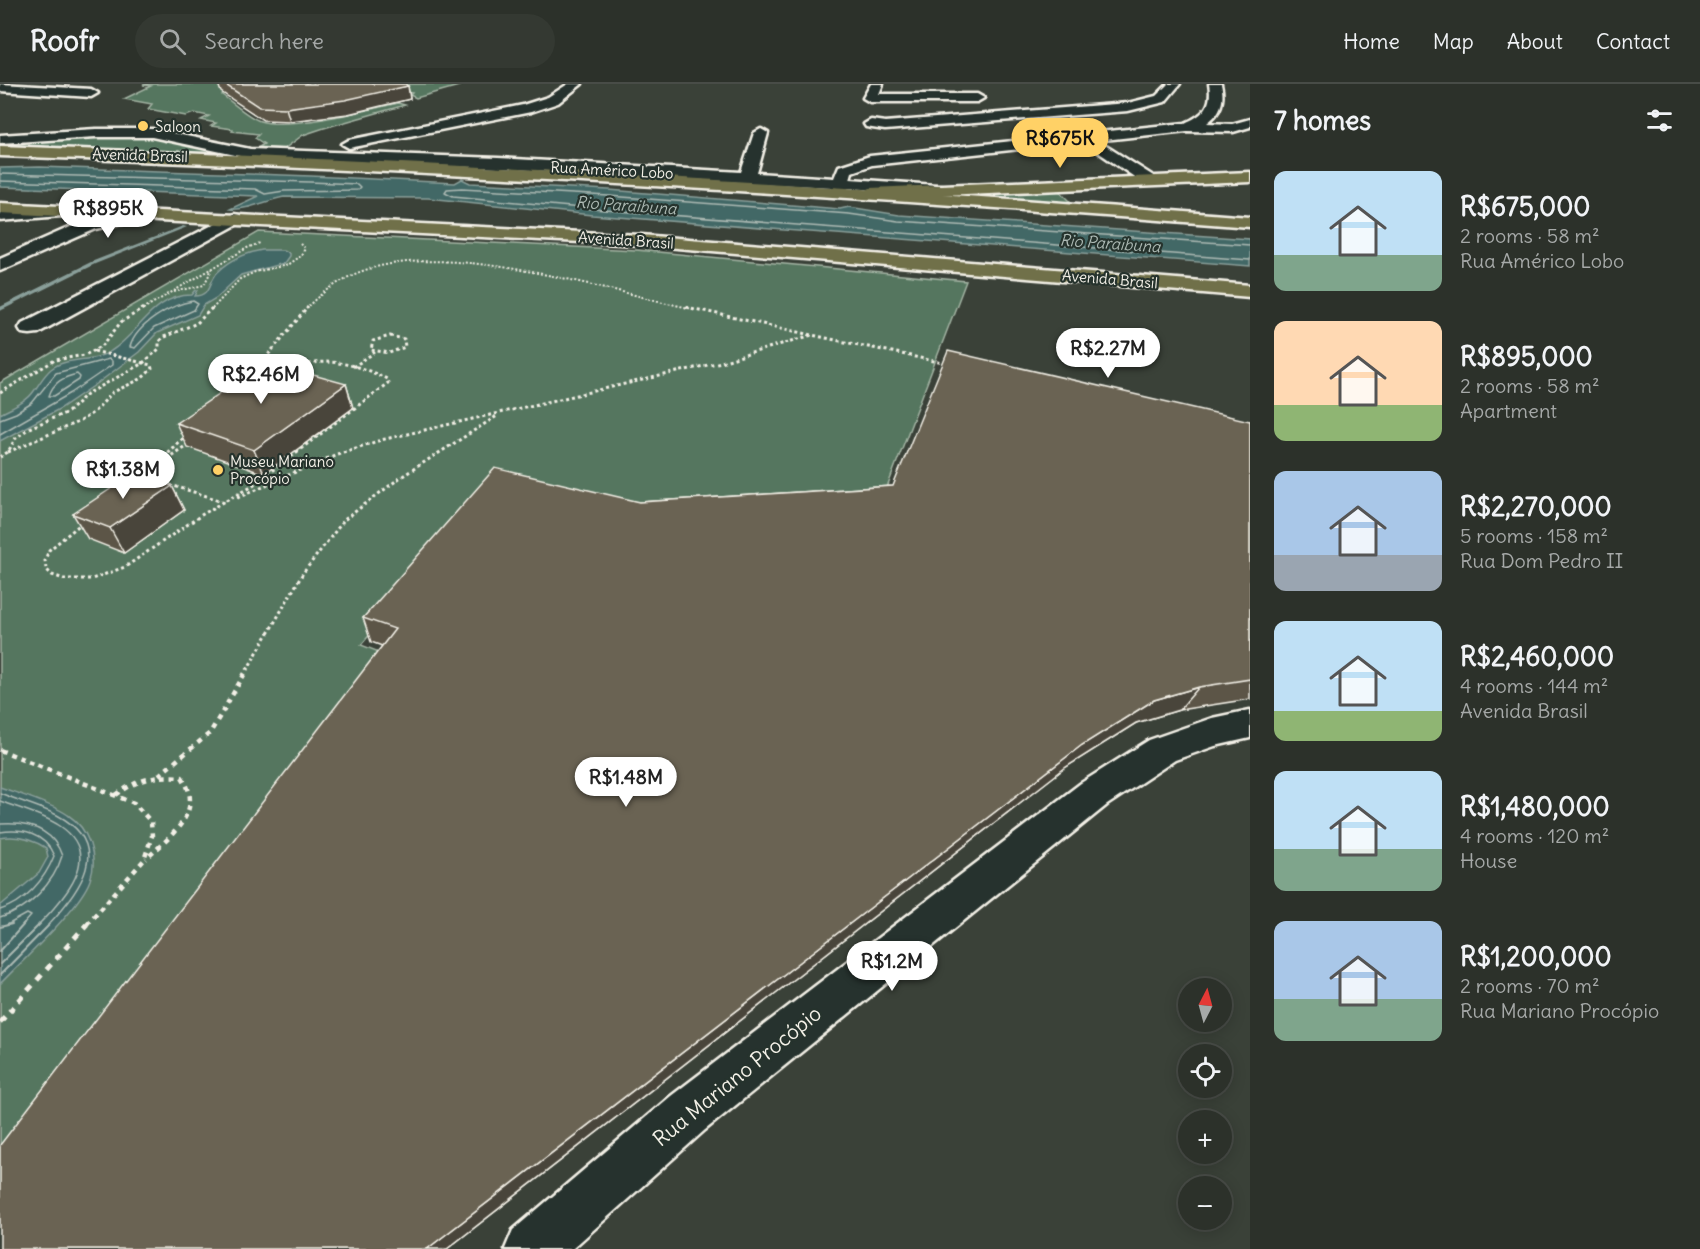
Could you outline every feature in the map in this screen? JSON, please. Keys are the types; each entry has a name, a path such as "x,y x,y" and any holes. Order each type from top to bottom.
{"main road":[{"name":"Avenida Brasil","path":"0,151 281,158 312,152 840,187 870,193 1250,222"},
{"path":"870,193 1250,177"},
{"name":"Avenida Brasil","path":"0,208 641,240 1250,291"}],"street":[{"path":"0,139 138,132 177,137 281,158 526,109 553,100 576,84"},
{"path":"877,84 870,96 874,99 989,97"},
{"path":"871,124 885,126 1128,107 1164,98 1174,84"},
{"path":"1187,127 1202,122 1212,114 1216,103 1215,84"},
{"path":"0,87 91,93"},
{"path":"359,127 340,135 414,116"},
{"path":"973,190 840,187 846,169 853,165 887,159 1187,127 1233,128 1250,123"},
{"path":"747,181 761,133"},
{"path":"1103,148 1152,182"},
{"path":"0,216 77,211 86,220 74,232"},
{"path":"0,265 74,232 134,215"},
{"path":"30,328 234,219"},
{"name":"Rua Mariano Procópio","path":"532,1249 688,1113 1094,794 1162,750 1212,732 1250,724"}],"path":[{"path":"0,393 55,360 93,351 111,338 122,321 247,248 269,241"},
{"path":"8,453 15,439 29,428 68,412 87,394 154,355 159,349 159,340 167,333 196,323 247,274 288,264 301,256 305,249 303,245 295,242"},
{"path":"251,375 310,305 339,282 358,272 423,261 462,263 515,270 957,366"},
{"path":"167,294 204,285 213,268"},
{"path":"156,481 224,503 337,454 381,440 721,362 812,335"},
{"path":"353,368 375,352 387,354 398,351 405,346 406,341 395,336 378,339 370,344 375,352"},
{"path":"0,457 58,433 89,416 103,406 113,391 149,375 152,369 151,366 143,363 93,351"},
{"path":"87,520 49,550 45,560 46,569 52,575 78,580 107,575 125,567 253,485 388,383 387,379 379,375 328,360 305,362 288,372"},
{"path":"159,775 210,733 303,573 344,520 401,477 499,414"},
{"path":"143,477 186,435"},
{"path":"136,482 191,442"},
{"path":"0,750 115,795 146,811 153,822 152,842 144,860"},
{"path":"0,1022 144,860 178,827 189,808 191,792 182,777 159,775 132,782 115,795"}],"green space":[{"path":"249,84 234,88 222,95 251,117 273,123 328,118 398,103 405,105 303,135 284,149 259,147 264,144 255,138 259,134 211,126 216,123 201,120 209,116 194,113 186,116 148,109 152,104 124,99 151,86 143,85"},
{"path":"396,84 466,84 416,98 410,95 412,93 402,91"},
{"path":"140,134 250,155 0,146 0,141"},
{"path":"1058,189 1075,206 932,195"},
{"path":"259,232 636,250 966,281 880,506 639,522 495,489 361,645 392,657 0,1184 0,383"}],"water":[{"name":"Rio Paraibuna","path":"40,167 455,183 462,179 470,183 609,190 840,209 849,207 899,215 1250,239 1250,266 592,215 428,198 284,197 249,207 230,209 258,196 0,187 0,168"},
{"path":"262,250 283,250 289,253 289,256 284,263 241,275 216,298 204,305 198,315 157,333 139,352 98,383 61,408 0,441 0,414 27,398 51,369 65,362 104,355 130,335 156,308 178,297 192,295 196,290 198,290 195,296 205,293 223,267 250,253"},
{"path":"0,787 54,807 68,815 86,835 93,862 90,880 75,905 0,984 0,906 39,873 48,857 46,848 35,842 18,837 0,838"}],"building":[{"path":"224,84 405,84 408,86 345,100 286,108 259,107"},
{"path":"948,351 1250,421 1250,679 1199,687 1154,700 1082,745 427,1249 0,1249 0,1145 395,629 363,618 495,468 640,502 893,486"},
{"path":"266,362 346,384 254,450 176,423"},
{"path":"136,472 172,486 110,528 73,514"}],"waterway":[{"path":"0,309 93,263 185,227"}],"place":[{"name":"Saloon","path":"143,126"},
{"name":"Museu Mariano Procópio","path":"218,470"}]}
